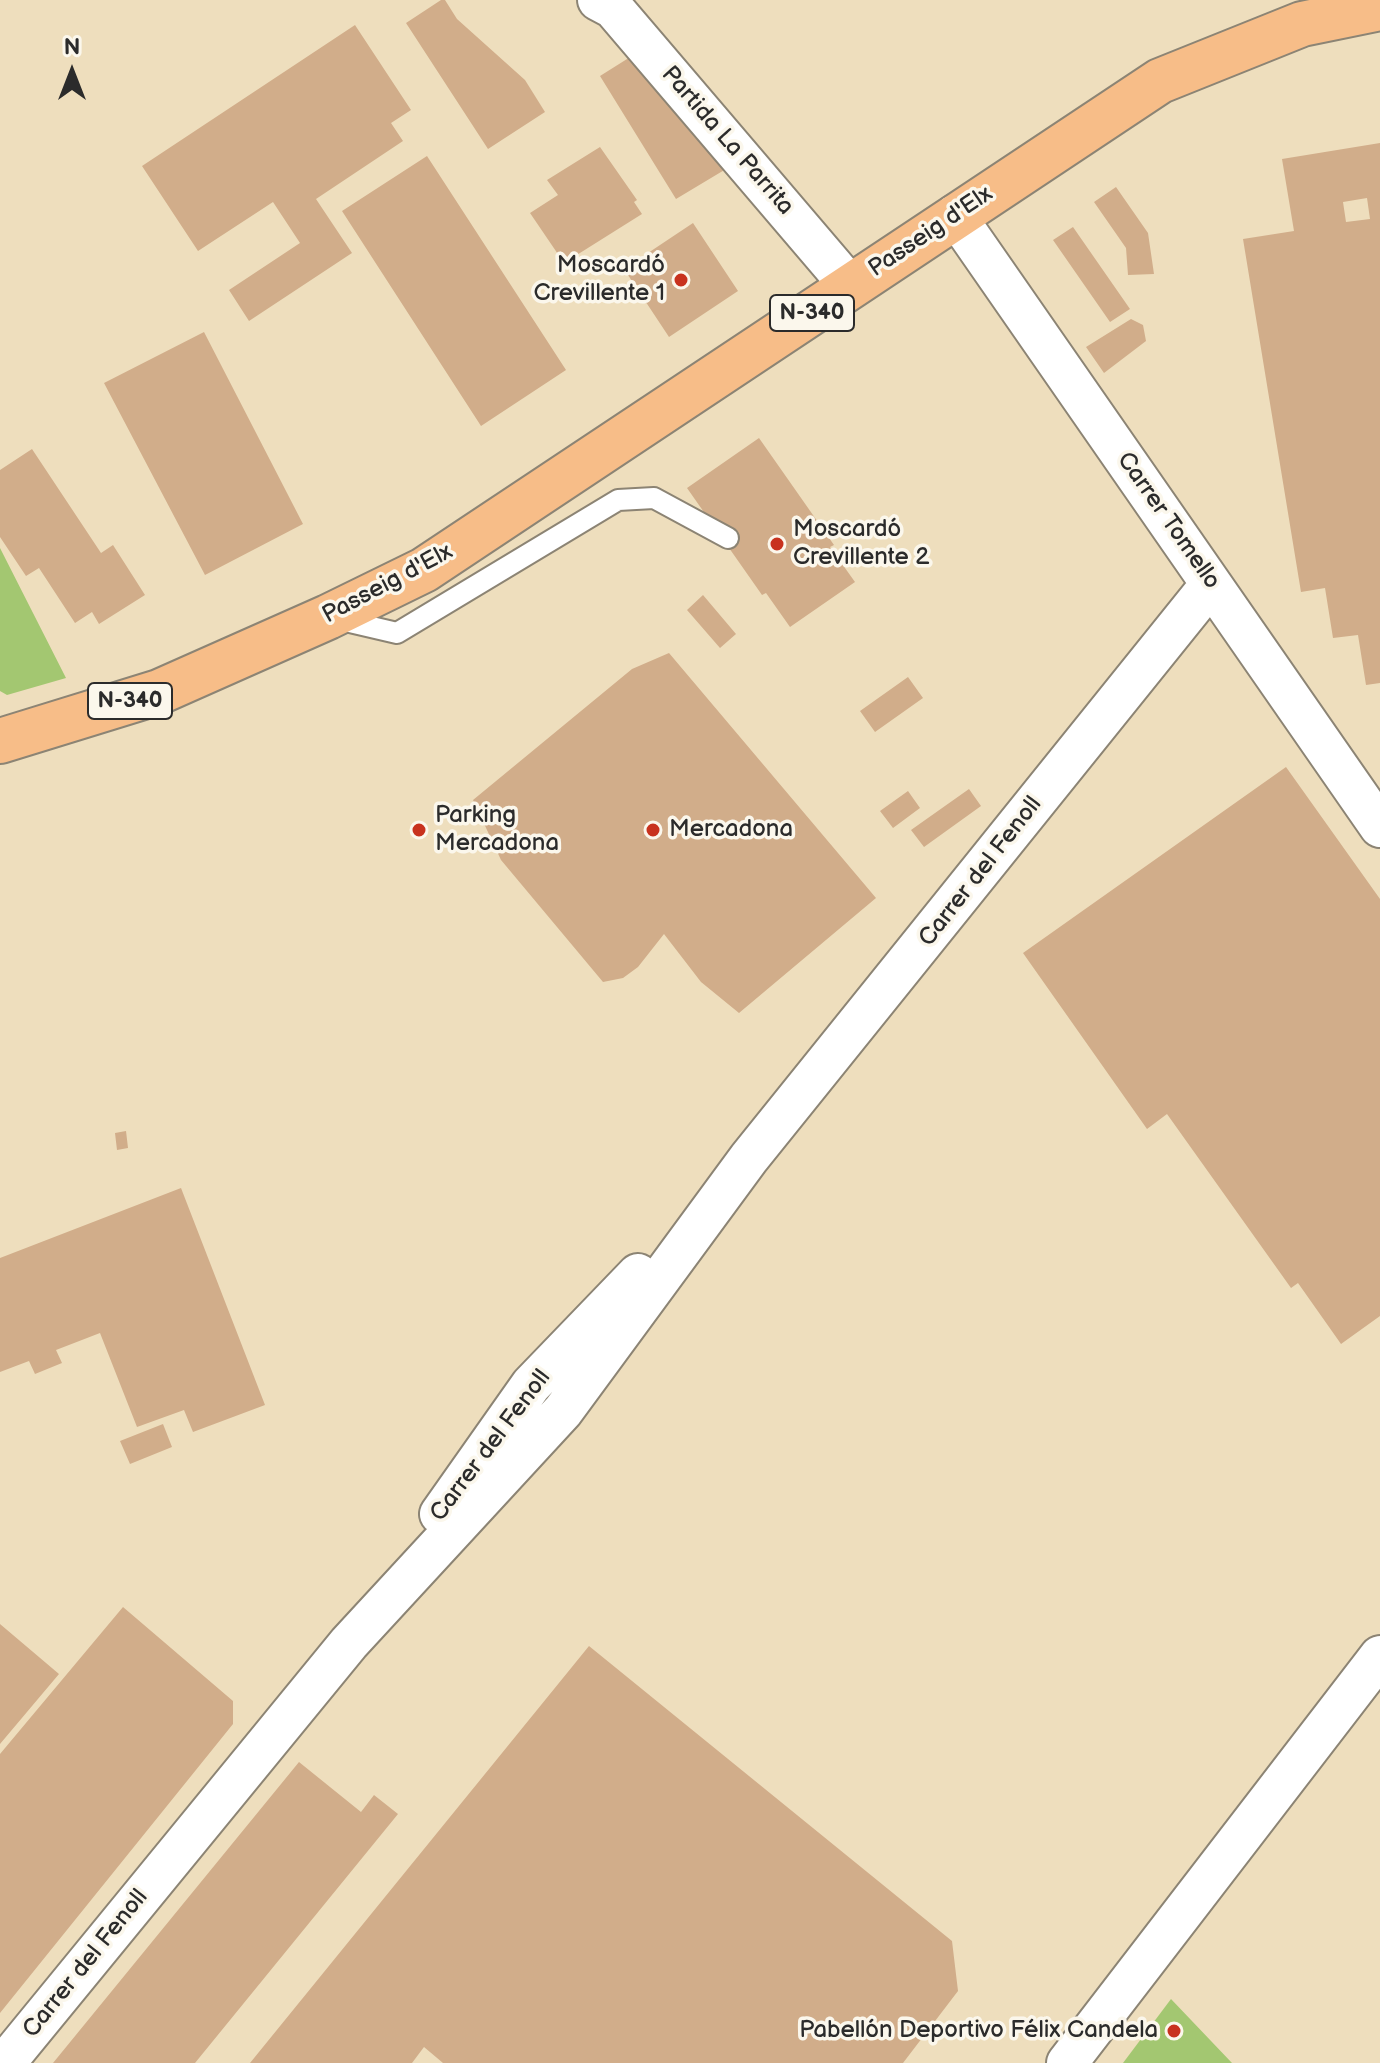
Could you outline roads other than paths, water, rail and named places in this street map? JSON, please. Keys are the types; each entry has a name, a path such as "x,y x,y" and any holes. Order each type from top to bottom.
{"highway":[{"name":"Passeig d'Elx","path":"0,741 159,692 328,617 424,570 1160,81 1302,24 1380,8"},
{"name":"Passeig d'Elx","path":"0,720 256,649"}],"street":[{"name":"Partida La Parrita","path":"598,0 613,8 851,287"},
{"name":"Carrer Tomello","path":"955,215 1380,827"},
{"name":"Carrer del Fenoll","path":"5,2063 349,1643 531,1385 749,1158 1211,584"},
{"path":"1067,2063 1380,1656"}],"lane":[{"path":"328,617 397,633 618,500 654,498 728,538"}],"place":[{"name":"Moscardó Crevillente 1","path":"681,280"},
{"name":"Moscardó Crevillente 2","path":"777,544"},
{"name":"Parking Mercadona","path":"419,830"},
{"name":"Mercadona","path":"653,830"},
{"name":"Pabellón Deportivo Félix Candela","path":"1174,2031"}]}
